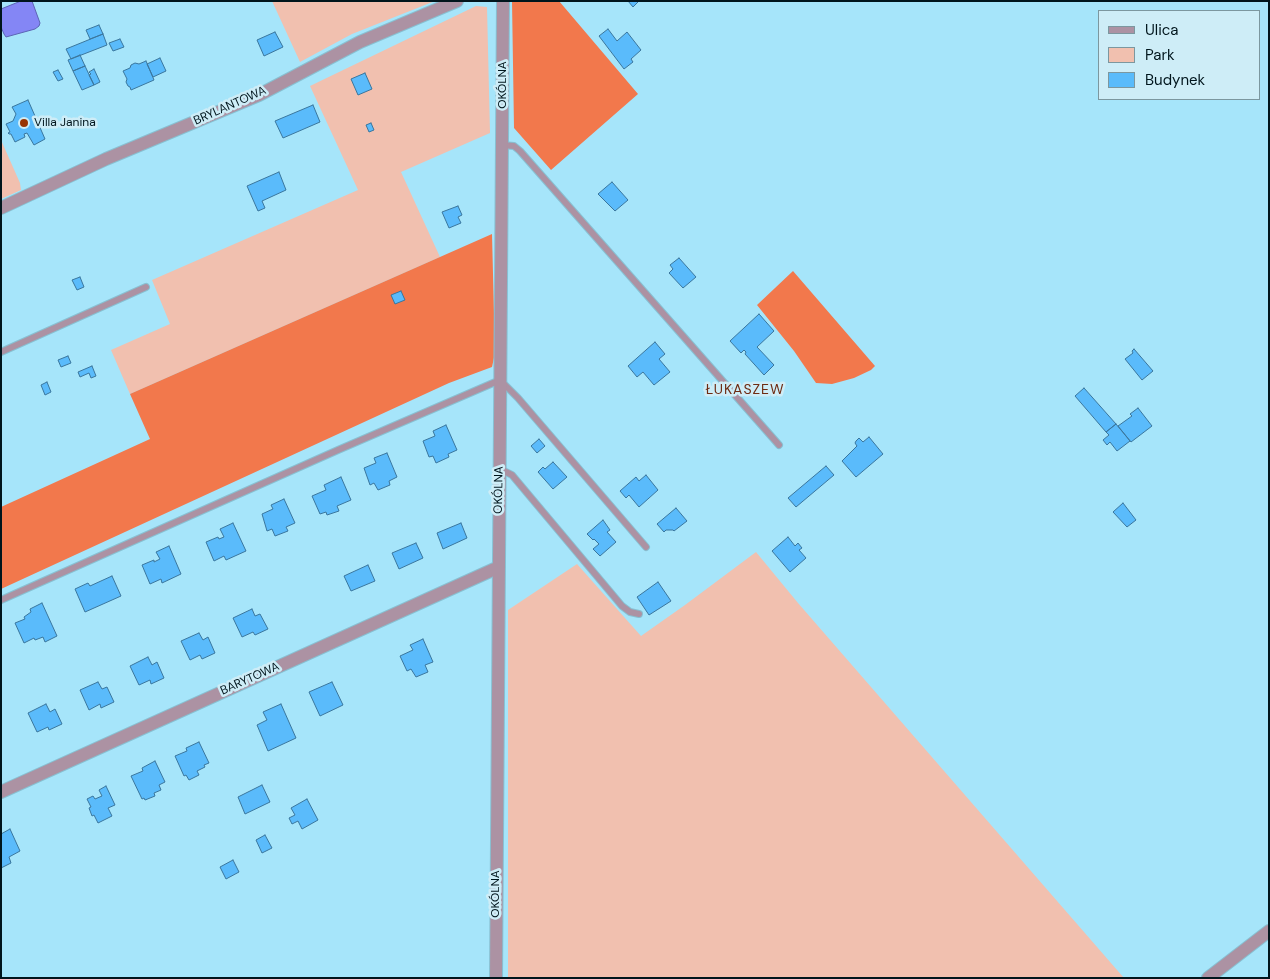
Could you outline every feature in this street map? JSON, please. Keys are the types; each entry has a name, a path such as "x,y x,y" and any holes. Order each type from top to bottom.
{"street":[{"name":"BRYLANTOWA","path":"1,208 106,159 259,95 360,42 457,1"},
{"name":"OKÓLNA","path":"496,978 503,1"},
{"name":"BARYTOWA","path":"1,792 498,567"},
{"path":"1208,978 1269,931"}],"lane":[{"path":"502,145 514,146 520,151 779,445"},
{"path":"1,352 146,287"},
{"path":"1,600 500,380 518,398 646,547"},
{"path":"500,469 512,474 622,606 630,612 639,614"}],"green space":[{"path":"272,1 435,1 352,34 300,62"},
{"path":"476,6 487,7 490,133 401,172 440,257 130,394 111,350 170,324 152,280 358,190 310,86"},
{"path":"1,140 20,183 21,190 1,199"},
{"path":"756,552 798,603 1124,978 508,978 508,610 577,564 641,636"}],"shaded area":[{"path":"21,1 32,1 40,23 39,26 35,29 6,37 1,27 1,9"},
{"path":"512,1 559,1 638,94 551,170 514,128"},
{"path":"492,234 495,353 492,367 449,383 1,589 1,507 150,439 130,394"},
{"path":"793,271 875,366 871,370 854,378 832,384 816,383 794,351 757,305"}],"building":[{"path":"628,1 639,1 633,7"},
{"path":"99,25 103,34 90,39 86,30"},
{"path":"608,29 617,41 627,32 641,50 631,59 633,62 624,69 599,36"},
{"path":"275,32 283,47 264,56 257,40"},
{"path":"103,34 107,45 71,59 66,49"},
{"path":"120,39 124,47 113,51 109,43"},
{"path":"80,55 85,66 73,71 68,60"},
{"path":"160,58 166,71 153,77 147,64"},
{"path":"146,61 154,80 131,90 126,82 127,79 123,71 135,63 139,64"},
{"path":"85,66 94,85 82,90 73,71"},
{"path":"94,69 100,82 94,85 89,72"},
{"path":"58,70 63,79 58,81 53,72"},
{"path":"365,73 372,89 358,95 351,79"},
{"name":"Villa Janina","path":"28,100 45,139 34,145 27,133 24,134 25,137 15,142 11,134 8,133 10,132 6,124 13,121 16,114 12,107"},
{"path":"313,105 320,122 283,138 275,121"},
{"path":"371,123 374,130 369,132 366,125"},
{"path":"279,172 286,190 262,201 265,208 258,211 247,186"},
{"path":"612,182 628,200 615,211 598,194"},
{"path":"458,206 462,215 458,217 461,223 449,228 442,212"},
{"path":"679,258 696,277 683,288 669,273 673,269 670,265"},
{"path":"80,277 84,287 77,290 72,280"},
{"path":"401,291 405,300 395,304 391,295"},
{"path":"759,314 774,331 757,347 774,365 764,375 745,354 744,350 741,353 730,341"},
{"path":"655,342 665,354 659,359 670,372 654,385 643,372 637,377 628,366"},
{"path":"1134,349 1153,371 1142,380 1125,359 1133,353"},
{"path":"68,356 71,363 61,367 58,360"},
{"path":"92,366 96,376 91,378 89,373 80,377 78,372"},
{"path":"47,382 51,392 45,395 41,385"},
{"path":"1084,388 1116,424 1106,432 1075,396"},
{"path":"1138,408 1152,426 1131,442 1118,426 1132,416 1130,414"},
{"path":"1116,424 1130,441 1117,451 1110,442 1107,445 1103,440 1109,435 1106,432"},
{"path":"446,425 457,450 448,454 449,457 436,463 433,456 429,457 423,441 435,436 433,431"},
{"path":"869,437 883,454 856,477 842,461 857,446 855,443 859,438 863,442"},
{"path":"539,439 545,446 537,453 531,446"},
{"path":"387,453 397,477 389,481 390,485 378,490 374,483 370,485 364,468 376,463 374,458"},
{"path":"553,462 567,477 553,489 538,472"},
{"path":"826,466 834,475 796,507 788,498"},
{"path":"646,475 658,490 639,507 629,495 626,498 620,491 636,477 639,481"},
{"path":"341,477 351,500 337,506 339,511 327,515 326,512 320,514 312,496 326,490 324,485"},
{"path":"284,499 295,523 286,527 288,531 275,536 272,529 267,531 262,514 273,509 271,505"},
{"path":"1123,503 1136,520 1127,527 1113,512"},
{"path":"676,508 687,521 674,531 666,530 664,532 657,524"},
{"path":"603,520 610,530 607,532 616,542 600,556 593,549 599,544 587,534"},
{"path":"233,523 246,551 226,560 224,556 214,561 206,542 218,537 219,539 224,537 220,529"},
{"path":"461,523 467,538 443,549 437,533"},
{"path":"788,537 795,546 798,543 802,548 799,550 806,558 790,572 772,551"},
{"path":"416,543 423,558 399,569 392,553"},
{"path":"169,546 181,574 162,583 161,579 150,584 142,565 160,559 156,552"},
{"path":"368,565 375,581 351,591 344,576"},
{"path":"112,576 121,596 85,612 75,589 88,583 90,586"},
{"path":"658,582 671,601 649,615 637,597"},
{"path":"42,603 57,636 45,642 43,637 35,640 34,638 24,643 15,623 25,619 24,617 31,612 30,609"},
{"path":"252,609 255,616 260,614 268,629 255,635 253,632 242,637 233,618"},
{"path":"199,633 203,640 208,637 215,653 202,659 200,655 190,660 181,641"},
{"path":"423,639 433,662 425,665 428,672 416,677 411,669 407,671 400,656 413,650 410,645"},
{"path":"148,657 152,665 157,662 164,678 151,684 150,680 139,685 130,666"},
{"path":"98,682 102,689 107,687 114,702 101,708 100,704 89,710 80,690"},
{"path":"332,682 343,705 320,716 309,692"},
{"path":"46,704 50,712 55,709 62,724 49,730 48,727 37,732 28,713"},
{"path":"281,704 296,738 268,751 257,725 267,720 263,712"},
{"path":"199,742 209,763 197,771 199,775 189,780 186,775 184,776 175,756 187,751 186,748"},
{"path":"155,761 165,782 159,785 161,790 154,793 155,796 145,800 144,798 142,799 131,776 143,771 142,768"},
{"path":"262,785 270,802 245,814 238,797"},
{"path":"106,786 115,805 108,808 112,816 98,823 94,815 92,816 89,808 91,807 87,799 93,796 95,799 102,796 99,790"},
{"path":"307,799 318,820 302,829 298,821 292,824 289,818 295,815 291,808"},
{"path":"10,829 20,851 9,857 11,863 1,868 1,834"},
{"path":"265,835 272,848 262,853 256,840"},
{"path":"233,860 239,872 226,879 220,867"}],"place":[{"name":"Villa Janina","path":"24,123"}],"district":[{"name":"ŁUKASZEW","path":"745,390"}]}
